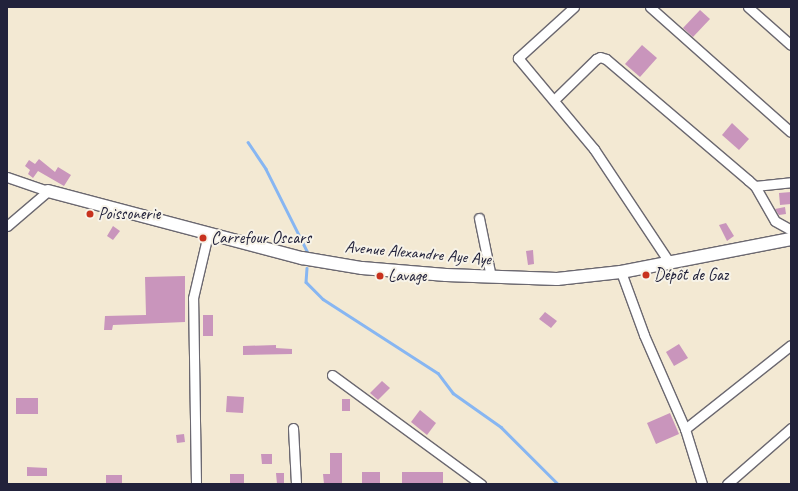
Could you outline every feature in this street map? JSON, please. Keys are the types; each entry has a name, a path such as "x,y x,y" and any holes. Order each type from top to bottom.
{"street":[{"path":"574,7 518,58 594,149 669,262"},
{"path":"650,7 791,132"},
{"path":"748,7 791,45"},
{"path":"554,100 600,57 755,186 775,221 791,230"},
{"path":"7,177 48,191"},
{"path":"755,186 791,182"},
{"path":"7,226 48,191"},
{"name":"Avenue Alexandre Aye Aye","path":"48,191 296,256 362,268 491,277 557,279 621,272 791,239"},
{"path":"479,218 491,277"},
{"path":"196,484 193,298 208,234"},
{"path":"621,272 644,335 685,429 702,484"},
{"path":"685,429 791,345"},
{"path":"332,375 481,484"},
{"path":"293,428 296,484"},
{"path":"727,484 791,428"}],"building":[{"path":"700,10 710,19 693,37 683,28"},
{"path":"642,45 657,58 640,77 625,64"},
{"path":"732,123 749,139 739,150 722,135"},
{"path":"39,159 55,172 58,167 71,175 64,186 38,171 33,178 28,174 30,170 25,166 29,160 35,164"},
{"path":"791,192 791,204 780,205 779,193"},
{"path":"785,207 786,214 779,215 775,209"},
{"path":"726,223 734,236 727,241 719,225"},
{"path":"113,226 120,231 113,240 107,236"},
{"path":"533,250 534,264 528,265 526,251"},
{"path":"185,276 185,322 113,325 112,330 104,330 105,316 146,315 145,277"},
{"path":"545,312 557,321 551,328 539,319"},
{"path":"203,315 213,315 213,336 203,336"},
{"path":"679,344 688,358 674,366 666,352"},
{"path":"276,345 276,348 292,349 292,354 243,355 243,346"},
{"path":"382,381 390,388 378,400 370,393"},
{"path":"227,396 244,397 243,413 226,412"},
{"path":"16,398 38,398 38,414 16,414"},
{"path":"342,399 350,399 350,411 342,411"},
{"path":"420,410 436,423 427,435 411,422"},
{"path":"670,413 679,434 656,444 647,423"},
{"path":"184,434 185,442 177,443 176,435"},
{"path":"330,453 342,453 342,484 324,484 323,474 330,474"},
{"path":"261,454 272,454 272,464 262,464"},
{"path":"27,467 47,468 47,476 27,476"},
{"path":"362,472 380,472 380,484 362,484"},
{"path":"402,472 443,472 443,484 402,484"},
{"path":"276,473 284,473 284,484 277,484"},
{"path":"230,474 244,474 244,484 230,484"},
{"path":"106,475 122,475 122,484 106,484"}],"waterway":[{"path":"248,142 266,169 308,253"},
{"path":"307,268 306,282 323,299 438,373 453,393 501,427 558,484"}],"place":[{"name":"Poissonerie","path":"90,214"},
{"name":"Carrefour Oscars","path":"203,238"},
{"name":"Dépôt de Gaz","path":"646,275"},
{"name":"Lavage","path":"380,276"}]}
